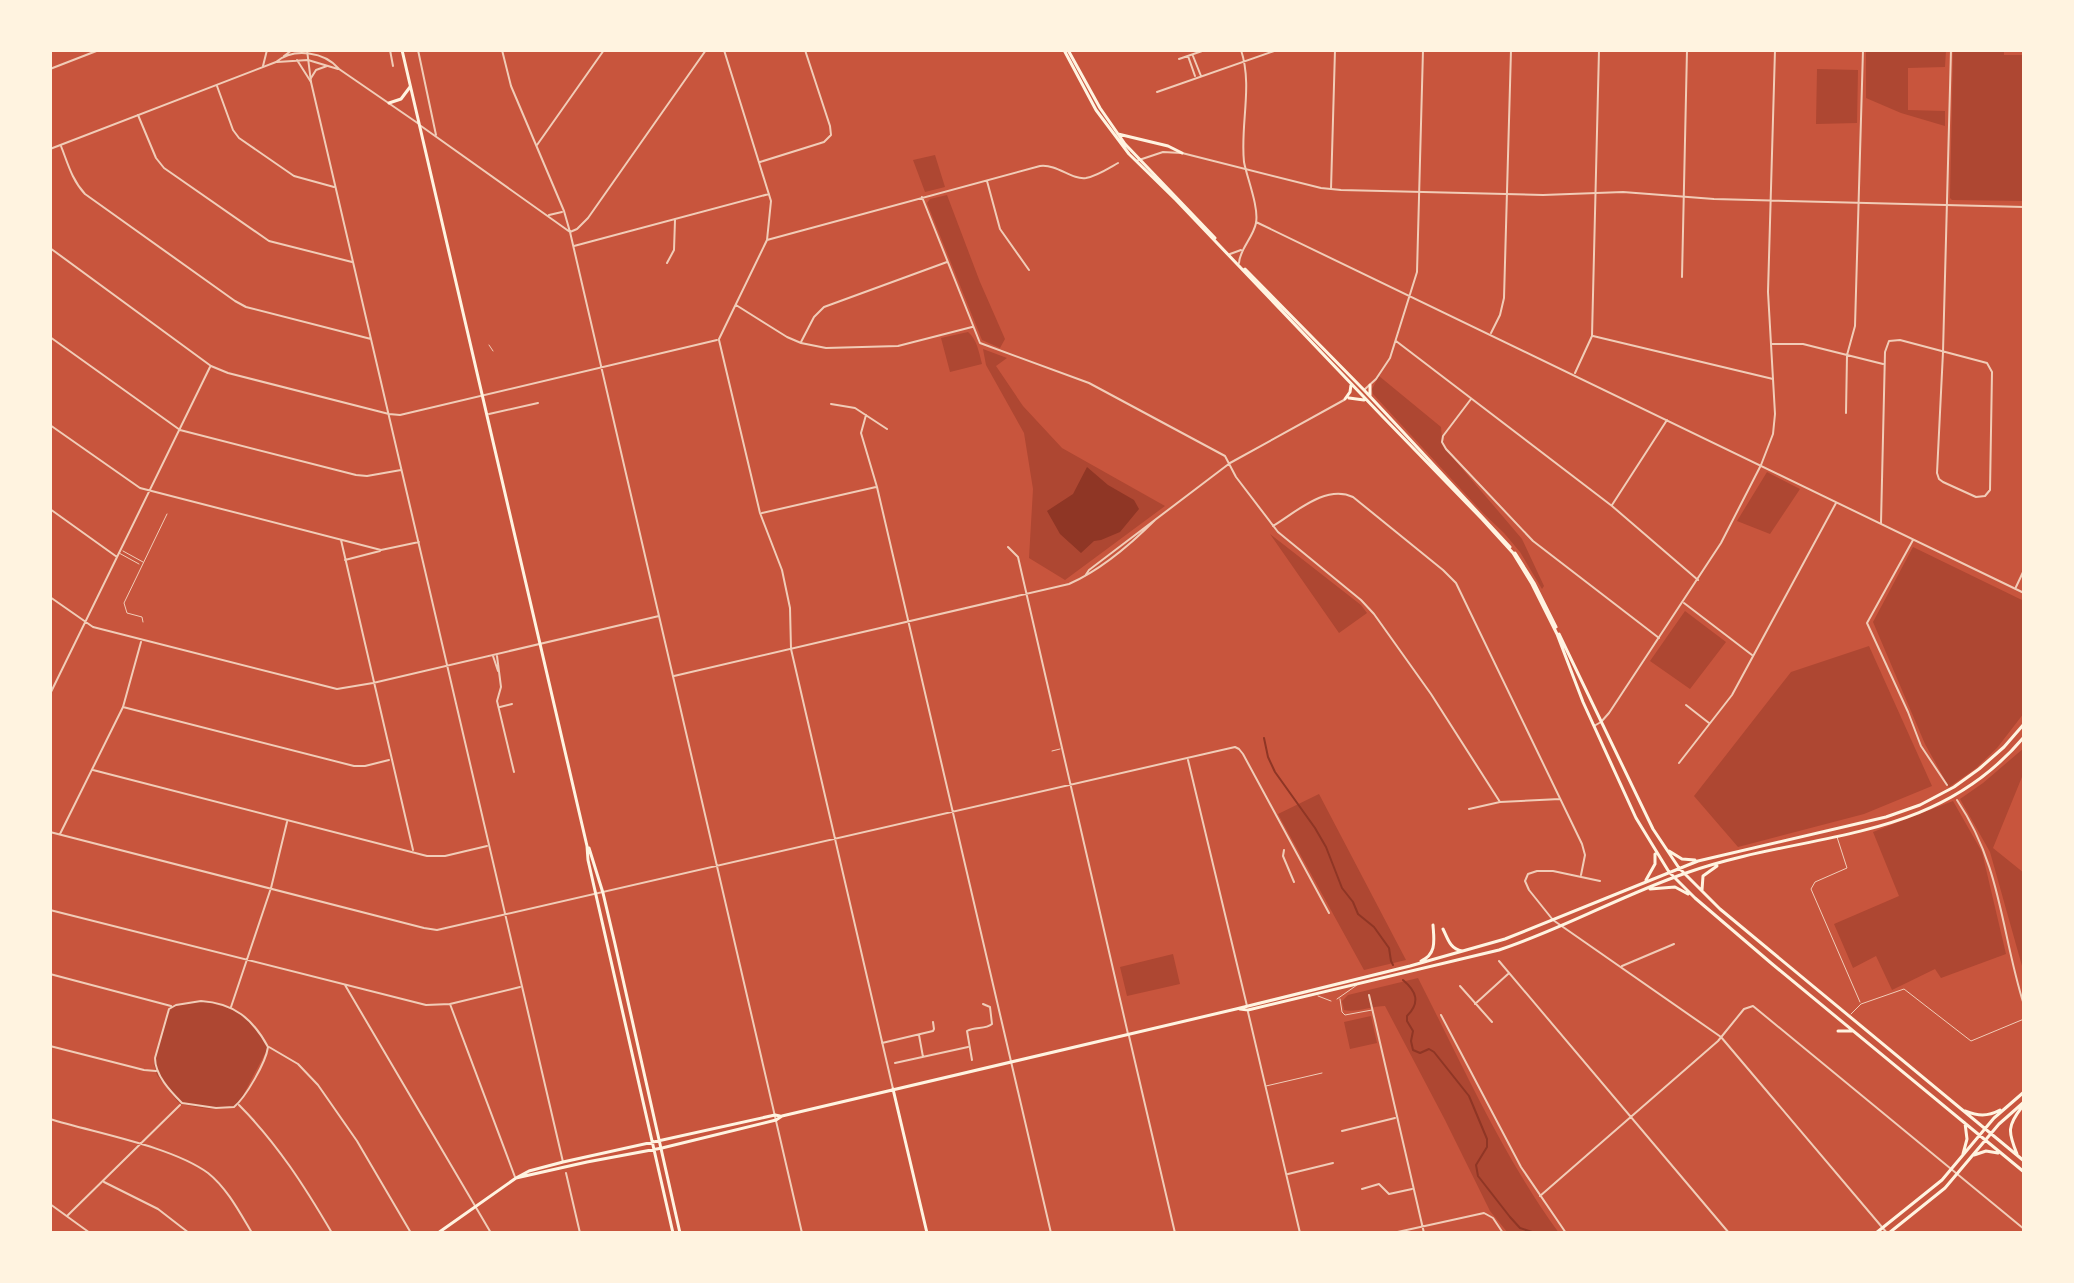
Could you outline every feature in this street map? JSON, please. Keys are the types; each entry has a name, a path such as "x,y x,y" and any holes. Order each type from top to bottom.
{"main road":[{"path":"402,50 541,645 673,1233"},
{"path":"1066,50 1100,108 1138,160 1350,383 1370,396 1519,558 1545,605 1647,818 1679,868 1727,915 2024,1161"},
{"path":"1066,50 1096,110 1121,145 1362,391 1517,560 1557,634 1593,726 1636,818 1669,872 1695,898 2024,1172"},
{"path":"389,103 399,100 411,86"},
{"path":"1118,134 1168,146 1182,153"},
{"path":"1350,383 1347,399 1368,401"},
{"path":"1370,385 1370,396"},
{"path":"1247,1008 1505,939 1698,861 1886,817 1920,805 1954,787 1992,759 2024,724"},
{"path":"438,1233 516,1178 564,1164 1236,1009 1359,984 1518,944 1684,873 1898,822 1959,793 1987,773 2024,737"},
{"path":"587,846 603,893 680,1233"},
{"path":"1664,846 1677,857 1698,861"},
{"path":"1643,883 1655,864 1652,847"},
{"path":"1702,892 1705,873 1728,861"},
{"path":"1646,890 1675,887 1695,898"},
{"path":"1410,966 1431,955 1433,925"},
{"path":"1443,929 1451,946 1464,951"},
{"path":"1835,1015 1838,1030 1856,1032"},
{"path":"893,1089 927,1233"},
{"path":"1876,1233 1931,1191 2003,1109 2024,1092"},
{"path":"1888,1233 1937,1196 2009,1114 2024,1103"},
{"path":"2017,1155 2010,1128 2024,1103"},
{"path":"1962,1110 1979,1116 2003,1109"},
{"path":"564,1164 654,1150 775,1117"},
{"path":"1962,1158 1967,1139 1965,1122"},
{"path":"1973,1155 1986,1151 2002,1154"}],"street":[{"path":"50,69 99,50"},
{"path":"263,67 267,50"},
{"path":"276,62 292,50"},
{"path":"315,50 324,58"},
{"path":"390,50 393,66"},
{"path":"418,50 437,137"},
{"path":"502,50 511,86 564,211 574,246 802,1233"},
{"path":"536,146 604,50"},
{"path":"570,232 588,218 706,50"},
{"path":"724,50 770,194 771,207 767,240 719,340 760,513 777,554 787,591 791,649 893,1089"},
{"path":"760,162 824,142 831,135 805,50"},
{"path":"1179,59 1205,50"},
{"path":"1239,263 1242,249 1256,222 1244,158 1245,61 1241,50"},
{"path":"1157,92 1277,50"},
{"path":"1331,190 1335,50"},
{"path":"673,677 1069,584 1085,576 1230,463 1370,385 1387,364 1418,266 1423,50"},
{"path":"1490,334 1500,315 1504,298 1511,50"},
{"path":"1574,374 1592,336 1599,50"},
{"path":"1682,277 1687,50"},
{"path":"1593,726 1601,722 1698,580 1733,522 1770,444 1774,427 1768,292 1775,50"},
{"path":"1846,413 1847,355 1855,326 1863,50"},
{"path":"1881,523 1885,348 1892,340 1900,340 1943,352 1987,363 1992,372 1990,490 1985,496 1976,497 1943,482 1937,475 1943,352 1951,50"},
{"path":"283,56 308,52 333,62 570,232"},
{"path":"308,52 311,80 564,1164"},
{"path":"1193,55 1201,76"},
{"path":"1188,56 1196,78"},
{"path":"297,60 311,80"},
{"path":"50,149 276,62 308,60 339,69"},
{"path":"311,80 316,70 328,66"},
{"path":"216,85 239,138 294,176 337,187"},
{"path":"138,115 156,158 164,168 259,235 279,244 354,263"},
{"path":"61,145 71,173 85,194 235,301 246,307 371,339"},
{"path":"1138,160 1163,152 1182,153 1331,190 1543,195 1623,192 1771,201 2024,207"},
{"path":"767,240 1046,165 1087,178 1118,163"},
{"path":"986,180 1000,229 1029,270"},
{"path":"574,246 770,194"},
{"path":"922,197 979,341 1089,383 1223,455 1272,527 1371,610 1431,694 1500,802"},
{"path":"548,215 564,211"},
{"path":"667,263 674,250 676,219"},
{"path":"1256,222 2024,593"},
{"path":"50,248 211,366 389,414 400,415 719,340"},
{"path":"1230,254 1242,249"},
{"path":"801,343 814,317 829,305 947,262"},
{"path":"736,305 774,330 801,343 837,348 891,347 973,327"},
{"path":"1592,336 1773,379"},
{"path":"50,337 180,430 363,476 402,470"},
{"path":"1396,341 1612,506 1698,580"},
{"path":"1770,344 1803,344 1885,364"},
{"path":"489,345 493,351"},
{"path":"50,694 211,366"},
{"path":"1472,398 1445,433 1442,442 1446,449 1533,541 1659,638"},
{"path":"487,414 538,403"},
{"path":"831,404 855,408 887,429"},
{"path":"866,415 861,433 877,487 1051,1233"},
{"path":"1612,506 1667,420"},
{"path":"50,425 136,486 381,550"},
{"path":"760,513 877,487"},
{"path":"1272,527 1323,496 1346,494 1443,570 1461,591 1584,850 1580,877"},
{"path":"1679,763 1732,695 1837,502"},
{"path":"50,509 119,554 142,563"},
{"path":"143,622 144,618 127,613 124,607 167,514"},
{"path":"341,539 413,852"},
{"path":"1914,539 1867,623 1921,746 1947,785"},
{"path":"345,560 419,542"},
{"path":"1008,547 1018,557 1175,1233"},
{"path":"2015,588 2024,570"},
{"path":"50,597 93,627 329,688 344,689 659,616"},
{"path":"1683,602 1753,656"},
{"path":"60,835 123,707 141,640"},
{"path":"495,655 501,687 497,697 514,772"},
{"path":"499,707 512,704"},
{"path":"1686,705 1709,724"},
{"path":"123,707 354,766 391,759"},
{"path":"50,832 431,929 445,928 1231,747 1243,754 1329,913"},
{"path":"1052,751 1062,749"},
{"path":"1188,758 1300,1233"},
{"path":"93,770 427,856 438,857 489,846"},
{"path":"1469,809 1500,802 1561,799"},
{"path":"1957,800 1977,833 1990,866 2024,1005"},
{"path":"231,1007 271,888 287,821"},
{"path":"1837,837 1847,868 1815,882 1811,889 1861,1004"},
{"path":"1293,846 1286,849 1283,856 1294,882"},
{"path":"1600,881 1545,870 1532,872 1525,877 1526,885 1553,920 1721,1037 1888,1233"},
{"path":"50,910 426,1005 450,1004 521,987"},
{"path":"1621,966 1674,944"},
{"path":"1499,961 1729,1233"},
{"path":"1475,1004 1509,973"},
{"path":"50,974 171,1006 201,1001 231,1007 253,1023 268,1047 298,1064 318,1085 357,1141 411,1233"},
{"path":"345,984 491,1233"},
{"path":"1359,984 1338,999 1342,1012 1345,1015 1372,1010"},
{"path":"1460,986 1492,1022"},
{"path":"1844,1023 1861,1004 1904,989 1971,1041 2024,1019"},
{"path":"1315,994 1331,1001"},
{"path":"1369,995 1424,1233"},
{"path":"450,1004 516,1178"},
{"path":"972,1060 967,1031 992,1024 990,1007 983,1004"},
{"path":"171,1006 155,1058 157,1071 182,1103 229,1109 238,1104 268,1047"},
{"path":"1540,1196 1721,1037 1744,1009 1753,1006 2024,1229"},
{"path":"1441,1015 1516,1157 1566,1233"},
{"path":"882,1043 933,1031 933,1022"},
{"path":"918,1034 924,1057"},
{"path":"50,1046 157,1071"},
{"path":"895,1063 970,1046"},
{"path":"1266,1086 1322,1073"},
{"path":"67,1216 182,1103"},
{"path":"238,1104 296,1173 332,1233"},
{"path":"1342,1131 1396,1118"},
{"path":"50,1119 167,1153 209,1174 234,1203 252,1233"},
{"path":"1287,1174 1333,1163"},
{"path":"566,1173 580,1233"},
{"path":"103,1181 158,1209 189,1233"},
{"path":"1362,1189 1379,1184 1389,1194 1413,1188"},
{"path":"50,1204 90,1233"},
{"path":"1393,1233 1481,1213 1488,1214 1503,1233"}],"shaded area":[{"path":"1866,50 1946,50 1945,67 1908,68 1908,110 1945,111 1945,126 1901,113 1866,98"},
{"path":"1953,50 2004,50 2004,55 2024,55 2024,201 1950,198"},
{"path":"1817,69 1858,70 1857,123 1816,124"},
{"path":"935,155 945,187 925,192 913,160"},
{"path":"947,195 1005,339 1000,348 982,340 927,203 930,199"},
{"path":"968,332 976,342 982,364 950,372 941,338"},
{"path":"983,349 1007,358 996,366 1023,406 1062,448 1165,506 1065,580 1029,558 1033,489 1024,433 986,365"},
{"path":"1379,376 1441,427 1447,451 1522,539 1544,586 1542,589 1520,552 1504,533 1373,394 1372,389"},
{"path":"1087,467 1108,485 1134,500 1139,509 1120,532 1094,541 1081,553 1060,534 1047,511 1073,494"},
{"path":"1767,472 1800,489 1770,534 1737,521"},
{"path":"1270,534 1361,605 1367,613 1339,633"},
{"path":"1913,547 2024,601 2024,713 1997,748 1975,769 1949,787 1925,744 1873,622"},
{"path":"1685,611 1726,642 1690,689 1650,661"},
{"path":"1869,646 1932,786 1864,814 1738,847 1694,796 1791,672"},
{"path":"2024,748 2024,772 1993,848 2024,873 2024,973 1990,852 1960,799"},
{"path":"1319,794 1406,960 1364,970 1278,814"},
{"path":"1953,801 1982,852 2006,954 1941,978 1935,969 1892,990 1876,956 1853,968 1834,924 1899,896 1873,832"},
{"path":"1173,954 1180,984 1127,996 1120,967"},
{"path":"1418,978 1501,1141 1559,1233 1508,1233 1490,1211 1385,1006 1344,1010 1342,1001 1348,995"},
{"path":"202,1001 242,1015 268,1048 238,1105 232,1107 210,1109 182,1104 157,1075 154,1064 170,1007"},
{"path":"1371,1016 1377,1043 1350,1049 1344,1022"}],"waterway":[{"path":"1264,738 1275,772 1315,828 1342,888 1358,914 1374,927 1389,948 1393,965"},
{"path":"1403,980 1415,997 1414,1006 1407,1016 1413,1031 1413,1050 1420,1053 1429,1049 1434,1052 1469,1096 1487,1139 1487,1147 1476,1165 1478,1176 1520,1228 1535,1233"}]}
